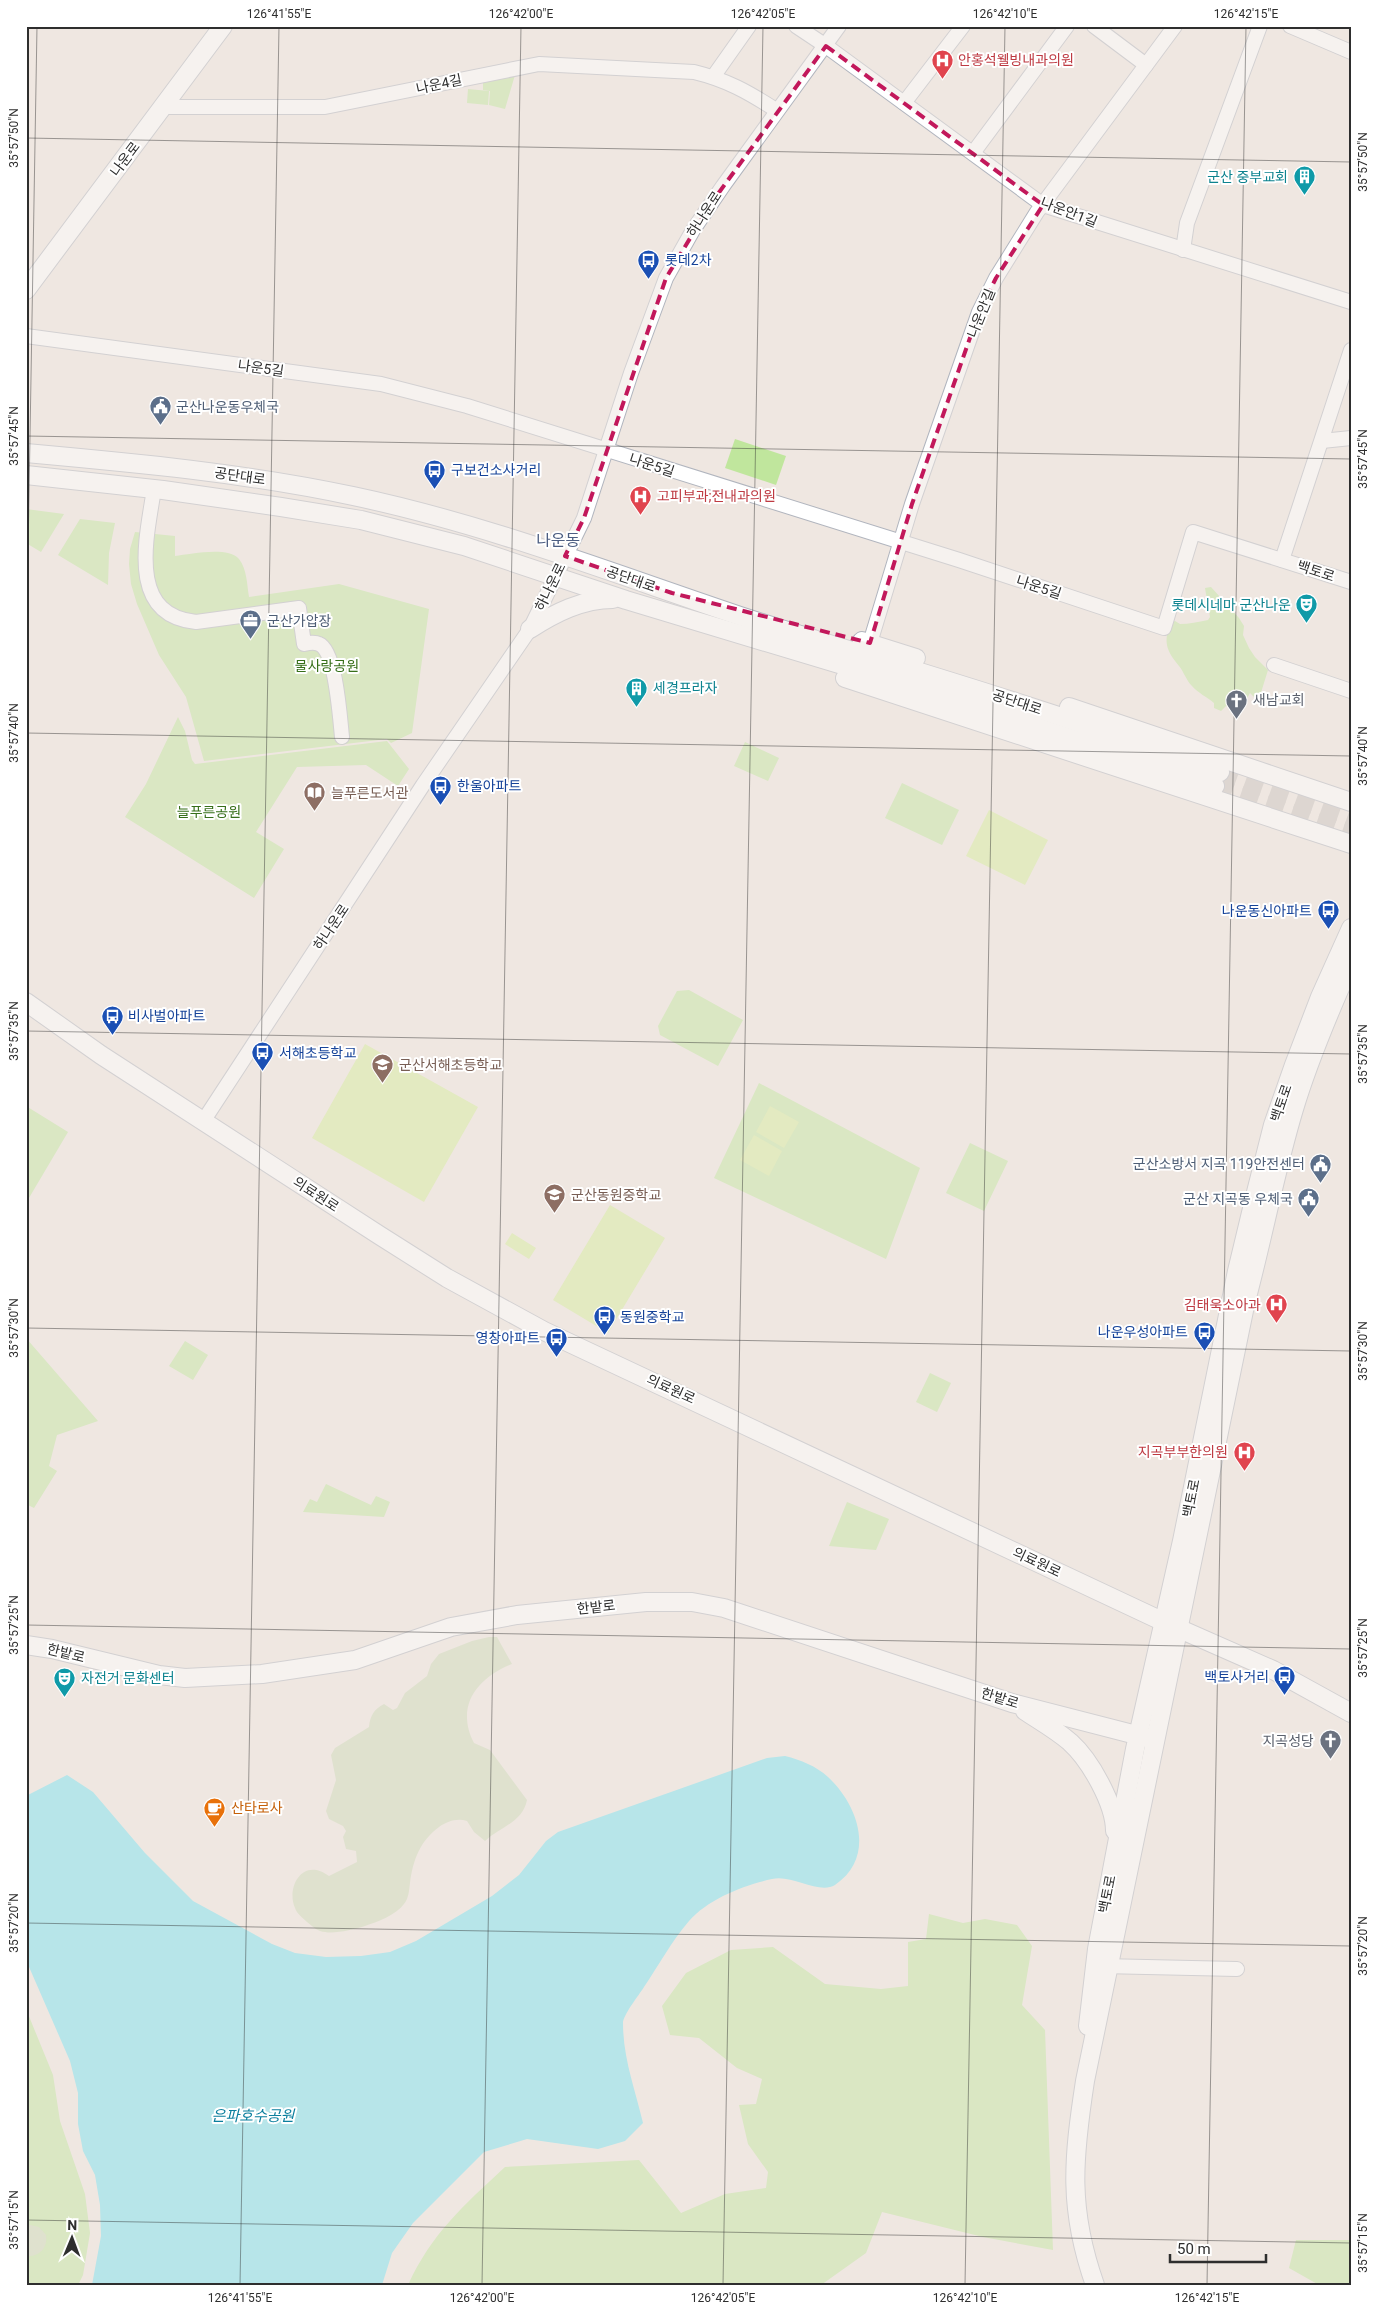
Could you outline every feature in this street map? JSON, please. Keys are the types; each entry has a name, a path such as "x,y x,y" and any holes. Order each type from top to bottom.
{"street":[{"name":"나운로","path":"26,290 223,26"},
{"path":"713,76 749,26"},
{"name":"나운안1길","path":"796,26 904,102 1043,205 1351,302"},
{"name":"하나운로","path":"204,1120 423,785 530,629 584,518 666,278 693,230 776,110 826,46 839,26"},
{"path":"904,102 962,26"},
{"path":"972,153 1067,26"},
{"path":"1094,26 1146,65"},
{"name":"나운안길","path":"870,644 912,504 979,312 996,278 1043,205 1175,26"},
{"path":"1183,250 1187,223 1260,26"},
{"path":"1290,26 1351,52"},
{"name":"나운4길","path":"164,107 325,107 539,64 694,72 713,76 744,89 776,110"},
{"name":"나운5길","path":"26,336 381,384 467,406 1164,628 1193,532 1282,560"},
{"path":"1282,560 1351,350"},
{"path":"1322,441 1351,438"},
{"name":"공단대로","path":"26,453 179,467 293,484 355,496 443,518 565,556 672,593 1039,709 1217,779 626,600 464,546 361,520 154,489 26,475"},
{"path":"154,489 145,564 147,581 154,599 172,616 181,621 196,622 298,608 304,644 319,644 324,648 332,663 342,737"},
{"name":"백토로","path":"1282,560 1351,582"},
{"path":"672,593 803,624 870,644 1131,727 1348,800"},
{"path":"530,629 545,619 577,604 605,599 626,600 890,693 1351,844"},
{"path":"1274,665 1351,691"},
{"path":"1325,835 1343,844 1351,852"},
{"name":"백토로","path":"1102,1966 1156,1739 1172,1625 1237,1271 1264,1158 1273,1125 1294,1065 1320,997 1351,928"},
{"name":"백토로","path":"1095,2285 1082,2244 1074,2195 1077,2139 1102,1966 1114,1855 1138,1735 1172,1625 1246,1301 1294,1108 1317,1044 1351,963"},
{"name":"의료원로","path":"26,1002 101,1055 447,1278 544,1331 1172,1625 1273,1670 1351,1713"},
{"name":"한밭로","path":"26,1645 52,1649 159,1675 185,1678 262,1674 355,1660 451,1627 517,1615 646,1602 692,1602 724,1608 1012,1703 1156,1739"},
{"path":"1012,1703 1064,1738 1081,1754 1095,1776 1112,1811 1115,1825 1114,1855"},
{"path":"1102,1966 1237,1969"}],"highlighted area":[{"path":"826,46 1043,205 996,278 979,312 912,504 870,643 672,593 565,556 584,518 666,278 712,202"}],"green space":[{"path":"515,75 505,109 489,105 490,91 483,90 483,83"},
{"path":"468,89 489,91 488,105 467,103"},
{"path":"735,439 786,456 776,485 725,468"},
{"path":"26,509 64,514 41,552 26,543"},
{"path":"80,519 115,523 109,553 108,585 58,555"},
{"name":"물사랑공원","path":"135,532 175,536 175,556 209,552 234,555 244,567 249,597 339,584 429,609 412,733 391,743 387,739 204,761 186,697 159,655 137,604 131,584 129,564 130,549"},
{"path":"1211,587 1239,618 1244,626 1243,635 1249,648 1268,670 1259,699 1256,699 1250,693 1240,711 1226,706 1221,711 1214,708 1214,703 1190,684 1167,646 1167,635 1171,622 1175,621 1183,624 1208,620 1210,617 1205,588"},
{"name":"늘푸른공원","path":"178,717 185,731 192,760 195,764 387,741 409,769 398,786 366,765 297,767 256,832 284,849 254,898 125,817 146,784"},
{"path":"745,742 779,758 768,781 734,766"},
{"path":"902,783 959,810 942,845 885,818"},
{"path":"989,810 1048,840 1025,885 966,856"},
{"path":"689,990 743,1020 718,1066 660,1035 658,1026 677,991"},
{"path":"365,1044 478,1107 424,1202 312,1138"},
{"path":"759,1083 920,1168 886,1259 714,1178"},
{"path":"26,1106 68,1132 26,1203"},
{"path":"770,1106 799,1122 784,1148 756,1132"},
{"path":"754,1135 782,1151 769,1176 740,1160"},
{"path":"970,1143 1008,1161 984,1211 946,1193"},
{"path":"610,1205 665,1238 608,1333 553,1300"},
{"path":"512,1233 536,1248 529,1259 505,1244"},
{"path":"26,1338 98,1421 57,1435 49,1466 57,1471 34,1508 26,1504"},
{"path":"185,1341 208,1355 193,1380 169,1366"},
{"path":"930,1373 951,1383 937,1412 916,1402"},
{"path":"326,1484 371,1505 376,1496 390,1502 384,1517 303,1512 310,1499 317,1502"},
{"path":"847,1502 889,1519 876,1550 829,1546"},
{"path":"497,1637 512,1664 489,1677 473,1695 468,1705 469,1730 474,1743 490,1750 527,1800 525,1808 516,1819 485,1841 474,1832 467,1821 456,1820 442,1825 432,1832 418,1852 411,1875 407,1899 401,1908 386,1918 365,1926 336,1932 325,1932 316,1929 300,1916 295,1908 293,1892 298,1877 304,1872 311,1870 319,1871 329,1876 357,1862 356,1851 346,1849 343,1837 346,1831 343,1826 329,1819 326,1811 336,1780 331,1755 335,1748 369,1727 373,1713 384,1704 393,1710 397,1708 405,1693 427,1676 431,1664 439,1654 472,1641"},
{"path":"929,1914 963,1923 985,1919 1017,1925 1032,1946 1022,2005 1045,2030 1053,2250 983,2237 882,2212 866,2253 821,2285 408,2285 427,2250 438,2235 462,2208 505,2167 639,2160 681,2213 725,2194 766,2188 768,2172 748,2144 739,2105 756,2104 762,2079 737,2068 699,2038 670,2035 662,2006 686,1973 731,1950 773,1947 825,1984 881,1989 908,1986 908,1942 926,1939"},
{"path":"26,2009 53,2075 60,2121 85,2194 90,2233 83,2275 78,2285 26,2285"},
{"path":"26,2224 39,2227 46,2235 46,2244 42,2251 31,2256 26,2256"},
{"path":"1296,2240 1351,2240 1351,2285 1319,2285 1289,2268"}],"water":[{"name":"은파호수공원","path":"785,1756 797,1759 823,1773 839,1789 848,1802 855,1817 858,1831 859,1846 856,1860 848,1874 835,1885 821,1888 788,1879 772,1879 727,1894 706,1906 689,1921 671,1945 624,2019 627,2061 643,2123 625,2141 598,2149 527,2139 484,2152 413,2223 392,2253 382,2285 92,2285 101,2236 100,2205 95,2175 83,2151 78,2124 78,2093 70,2061 26,1960 26,1796 67,1775 93,1792 145,1853 193,1901 272,1944 295,1953 326,1957 361,1956 390,1952 416,1941 492,1896 519,1875 546,1841 558,1832 767,1758"}],"tunnel":[{"path":"1220,772 1351,819"},
{"path":"1215,786 1351,833"}],"place":[{"name":"안홍석웰빙내과의원","path":"942,79"},
{"name":"군산 중부교회","path":"1304,196"},
{"name":"롯데2차","path":"649,279"},
{"name":"군산나운동우체국","path":"160,426"},
{"name":"구보건소사거리","path":"435,489"},
{"name":"고피부과;전내과의원","path":"641,515"},
{"name":"롯데시네마 군산나운","path":"1307,624"},
{"name":"군산가압장","path":"251,640"},
{"name":"세경프라자","path":"637,707"},
{"name":"새남교회","path":"1237,719"},
{"name":"한울아파트","path":"441,805"},
{"name":"늘푸른도서관","path":"315,812"},
{"name":"나운동신아파트","path":"1328,930"},
{"name":"비사벌아파트","path":"112,1035"},
{"name":"서해초등학교","path":"263,1072"},
{"name":"군산서해초등학교","path":"383,1084"},
{"name":"군산소방서 지곡 119안전센터","path":"1321,1183"},
{"name":"군산동원중학교","path":"555,1214"},
{"name":"군산 지곡동 우체국","path":"1309,1218"},
{"name":"김태욱소아과","path":"1277,1324"},
{"name":"동원중학교","path":"604,1336"},
{"name":"나운우성아파트","path":"1204,1351"},
{"name":"영창아파트","path":"556,1357"},
{"name":"지곡부부한의원","path":"1244,1471"},
{"name":"백토사거리","path":"1285,1696"},
{"name":"자전거 문화센터","path":"65,1697"},
{"name":"지곡성당","path":"1330,1760"},
{"name":"산타로사","path":"215,1827"}],"district":[{"name":"나운동","path":"558,540"}]}
